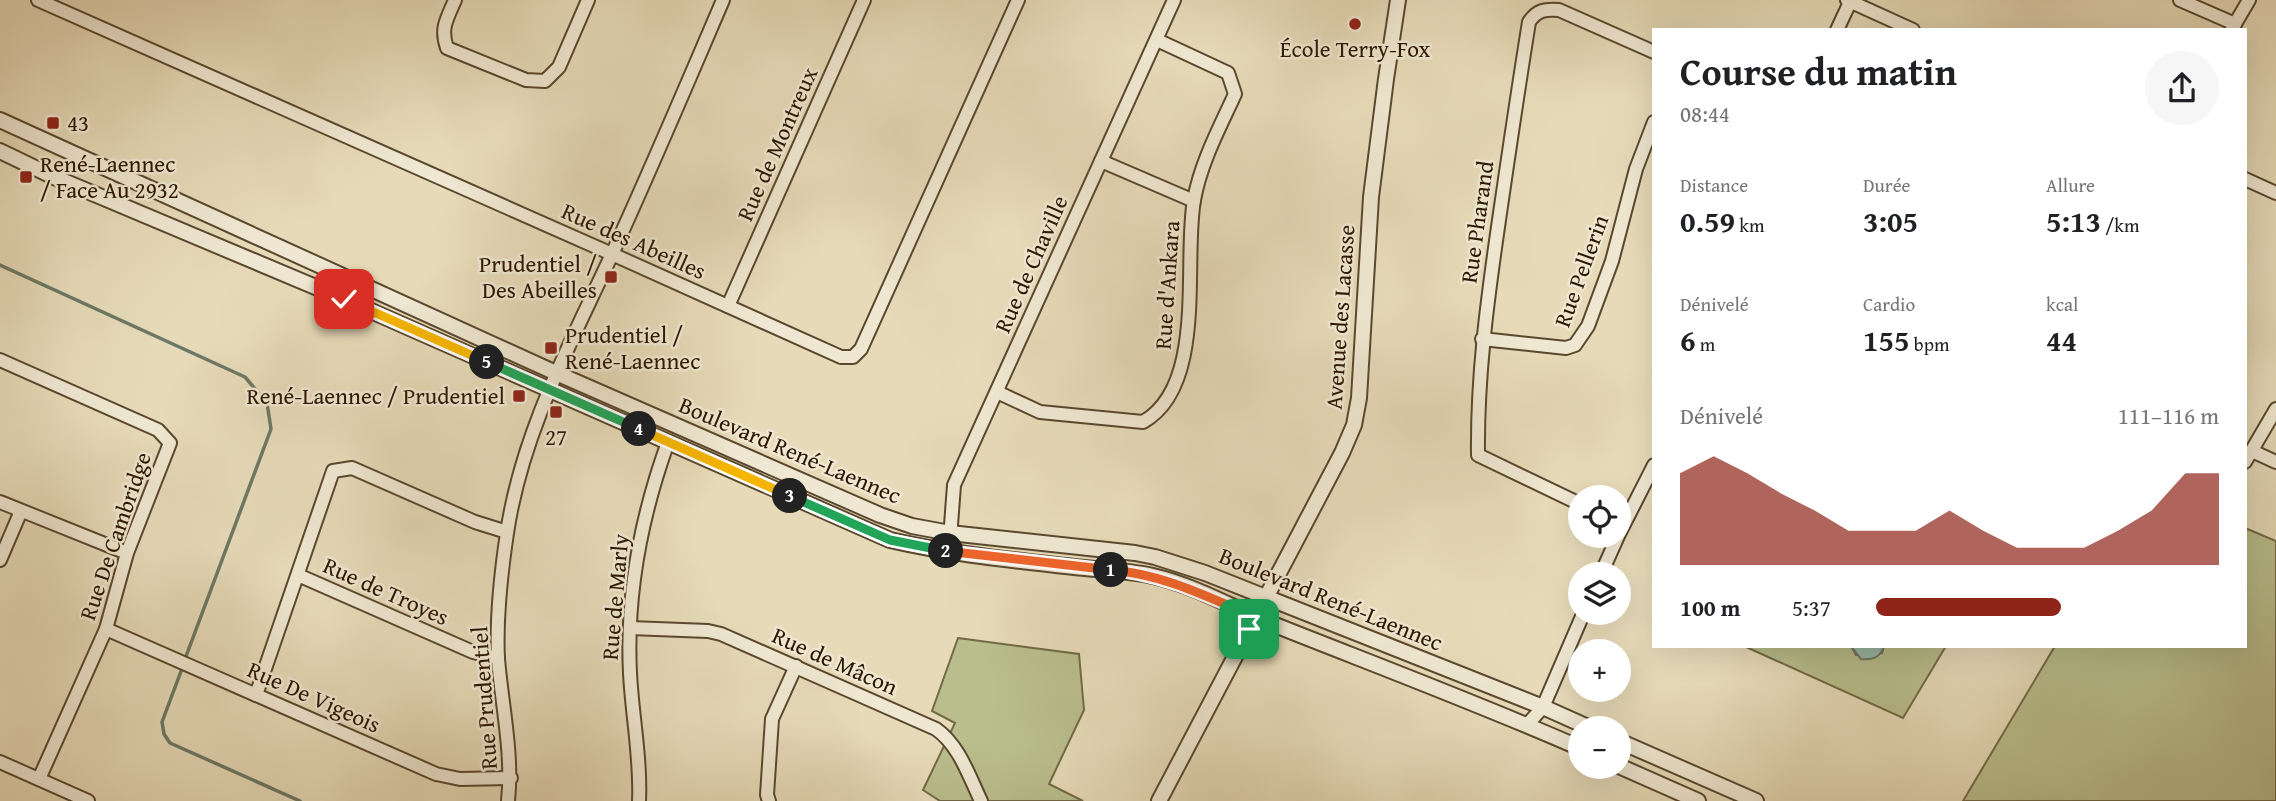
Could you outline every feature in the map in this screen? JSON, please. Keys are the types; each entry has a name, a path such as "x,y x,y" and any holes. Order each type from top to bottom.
{"street":[{"name":"Rue des Abeilles","path":"38,0 58,4 841,357 853,357 861,349 1018,0"},
{"path":"455,0 443,36 447,48 526,80 545,81 559,67 588,0"},
{"name":"Rue Prudentiel","path":"508,801 511,778 498,658 500,592 507,531 535,425 723,0"},
{"name":"Rue de Montreux","path":"728,306 864,0"},
{"name":"Rue de Chaville","path":"949,552 954,485 1174,0"},
{"name":"Avenue des Lacasse","path":"1159,801 1342,453 1354,425 1363,350 1371,197 1398,0"},
{"path":"2180,0 2233,27 2249,0"},
{"path":"1839,28 1850,1 1909,28"},
{"name":"Rue Pharand","path":"1568,498 1478,455 1477,403 1482,339 1529,22 1535,13 1545,9 1559,10 1652,51"},
{"name":"Rue d'Ankara","path":"997,392 1040,412 1143,422 1161,408 1176,382 1183,363 1194,201 1200,172 1234,94 1228,73 1157,40"},
{"name":"Boulevard René-Laennec","path":"0,120 556,373 880,515 912,526 950,533 1155,556 1205,573 1568,718"},
{"name":"Rue Pellerin","path":"1482,339 1566,348 1575,345 1588,326 1612,261 1636,169 1652,126"},
{"name":"Boulevard René-Laennec","path":"0,151 54,177 344,299 890,540 949,552 1155,577 1568,743"},
{"path":"1101,161 1194,201"},
{"path":"2247,180 2276,193"},
{"name":"Rue De Cambridge","path":"0,360 158,430 170,443 127,553 106,629 39,779"},
{"path":"2276,409 2248,457 2276,462"},
{"name":"Rue de Marly","path":"639,801 630,675 633,584 642,524 668,442"},
{"path":"256,695 333,471 352,468 475,522 507,531"},
{"path":"1631,508 1652,469"},
{"path":"0,502 127,553"},
{"path":"0,559 21,511"},
{"name":"Rue de Troyes","path":"298,575 473,652 498,658"},
{"path":"1527,725 1543,707 1578,625"},
{"name":"Rue de Mâcon","path":"630,628 708,631 733,638 936,729 954,746 981,801"},
{"name":"Rue De Vigeois","path":"106,629 436,774 460,779 511,778"},
{"path":"769,801 767,795 772,719 796,666"},
{"path":"1631,746 1756,801"},
{"path":"0,762 88,801"},
{"path":"1631,771 1698,801"}],"shaded area":[{"path":"2247,529 2276,541 2276,801 1963,801 2054,648 2247,648"},
{"path":"958,638 1079,654 1084,710 1049,784 1083,801 940,801 923,790 955,723 932,711"},
{"path":"1748,648 1852,648 1856,655 1882,653 1883,648 1945,648 1903,718"},
{"path":"1853,648 1883,648 1878,656 1861,659"}],"waterway":[{"path":"0,265 245,377 267,403 271,429 185,659"},
{"path":"183,666 162,722 164,734 170,743 300,801"}],"place":[{"name":"École Terry-Fox","path":"1355,24"},
{"name":"43","path":"53,123"},
{"name":"René-Laennec / Face Au 2932","path":"26,177"},
{"name":"Prudentiel / Des Abeilles","path":"611,277"},
{"name":"Prudentiel / René-Laennec","path":"551,348"},
{"name":"René-Laennec / Prudentiel","path":"519,396"},
{"name":"27","path":"556,412"}],"route":[{"path":"344,299 890,540 949,552 1155,577 1255,617 1249,629"}]}
